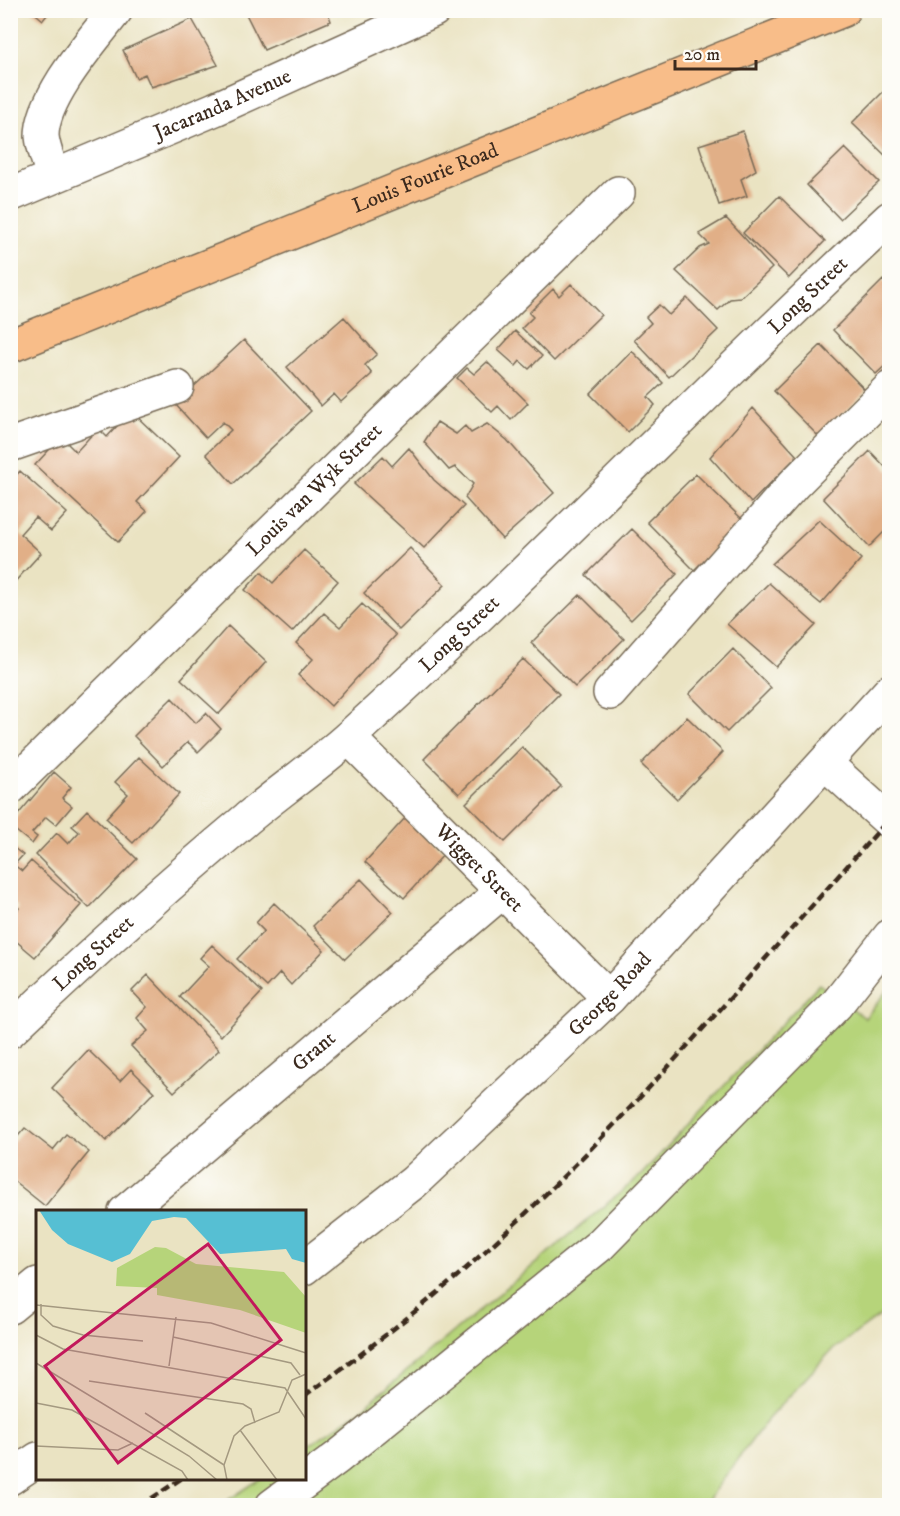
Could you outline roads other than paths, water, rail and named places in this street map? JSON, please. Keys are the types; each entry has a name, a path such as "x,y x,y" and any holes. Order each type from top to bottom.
{"main road":[{"name":"Louis Fourie Road","path":"10,346 843,10"}],"street":[{"path":"53,177 42,137 46,113 57,91 78,60 116,10"},
{"name":"Jacaranda Avenue","path":"10,195 215,109 434,10"},
{"name":"Louis van Wyk Street","path":"10,788 618,193"},
{"name":"Long Street","path":"10,1031 93,952 244,821 349,738 506,589 810,292 890,218"},
{"path":"10,445 177,387"},
{"path":"610,693 794,484 890,388"},
{"name":"George Road","path":"306,1266 414,1182 609,998 890,692"},
{"name":"Wigget Street","path":"349,738 609,998"},
{"path":"825,763 890,822"},
{"name":"Grant","path":"127,1210 502,891"},
{"path":"272,1506 338,1457 600,1245 836,1005 890,936"},
{"path":"10,1307 36,1286"},
{"path":"10,1478 36,1460"}],"railway":[{"path":"306,1395 382,1338 432,1297 481,1255 556,1184 702,1030 890,818"},
{"path":"140,1506 179,1480"}]}
